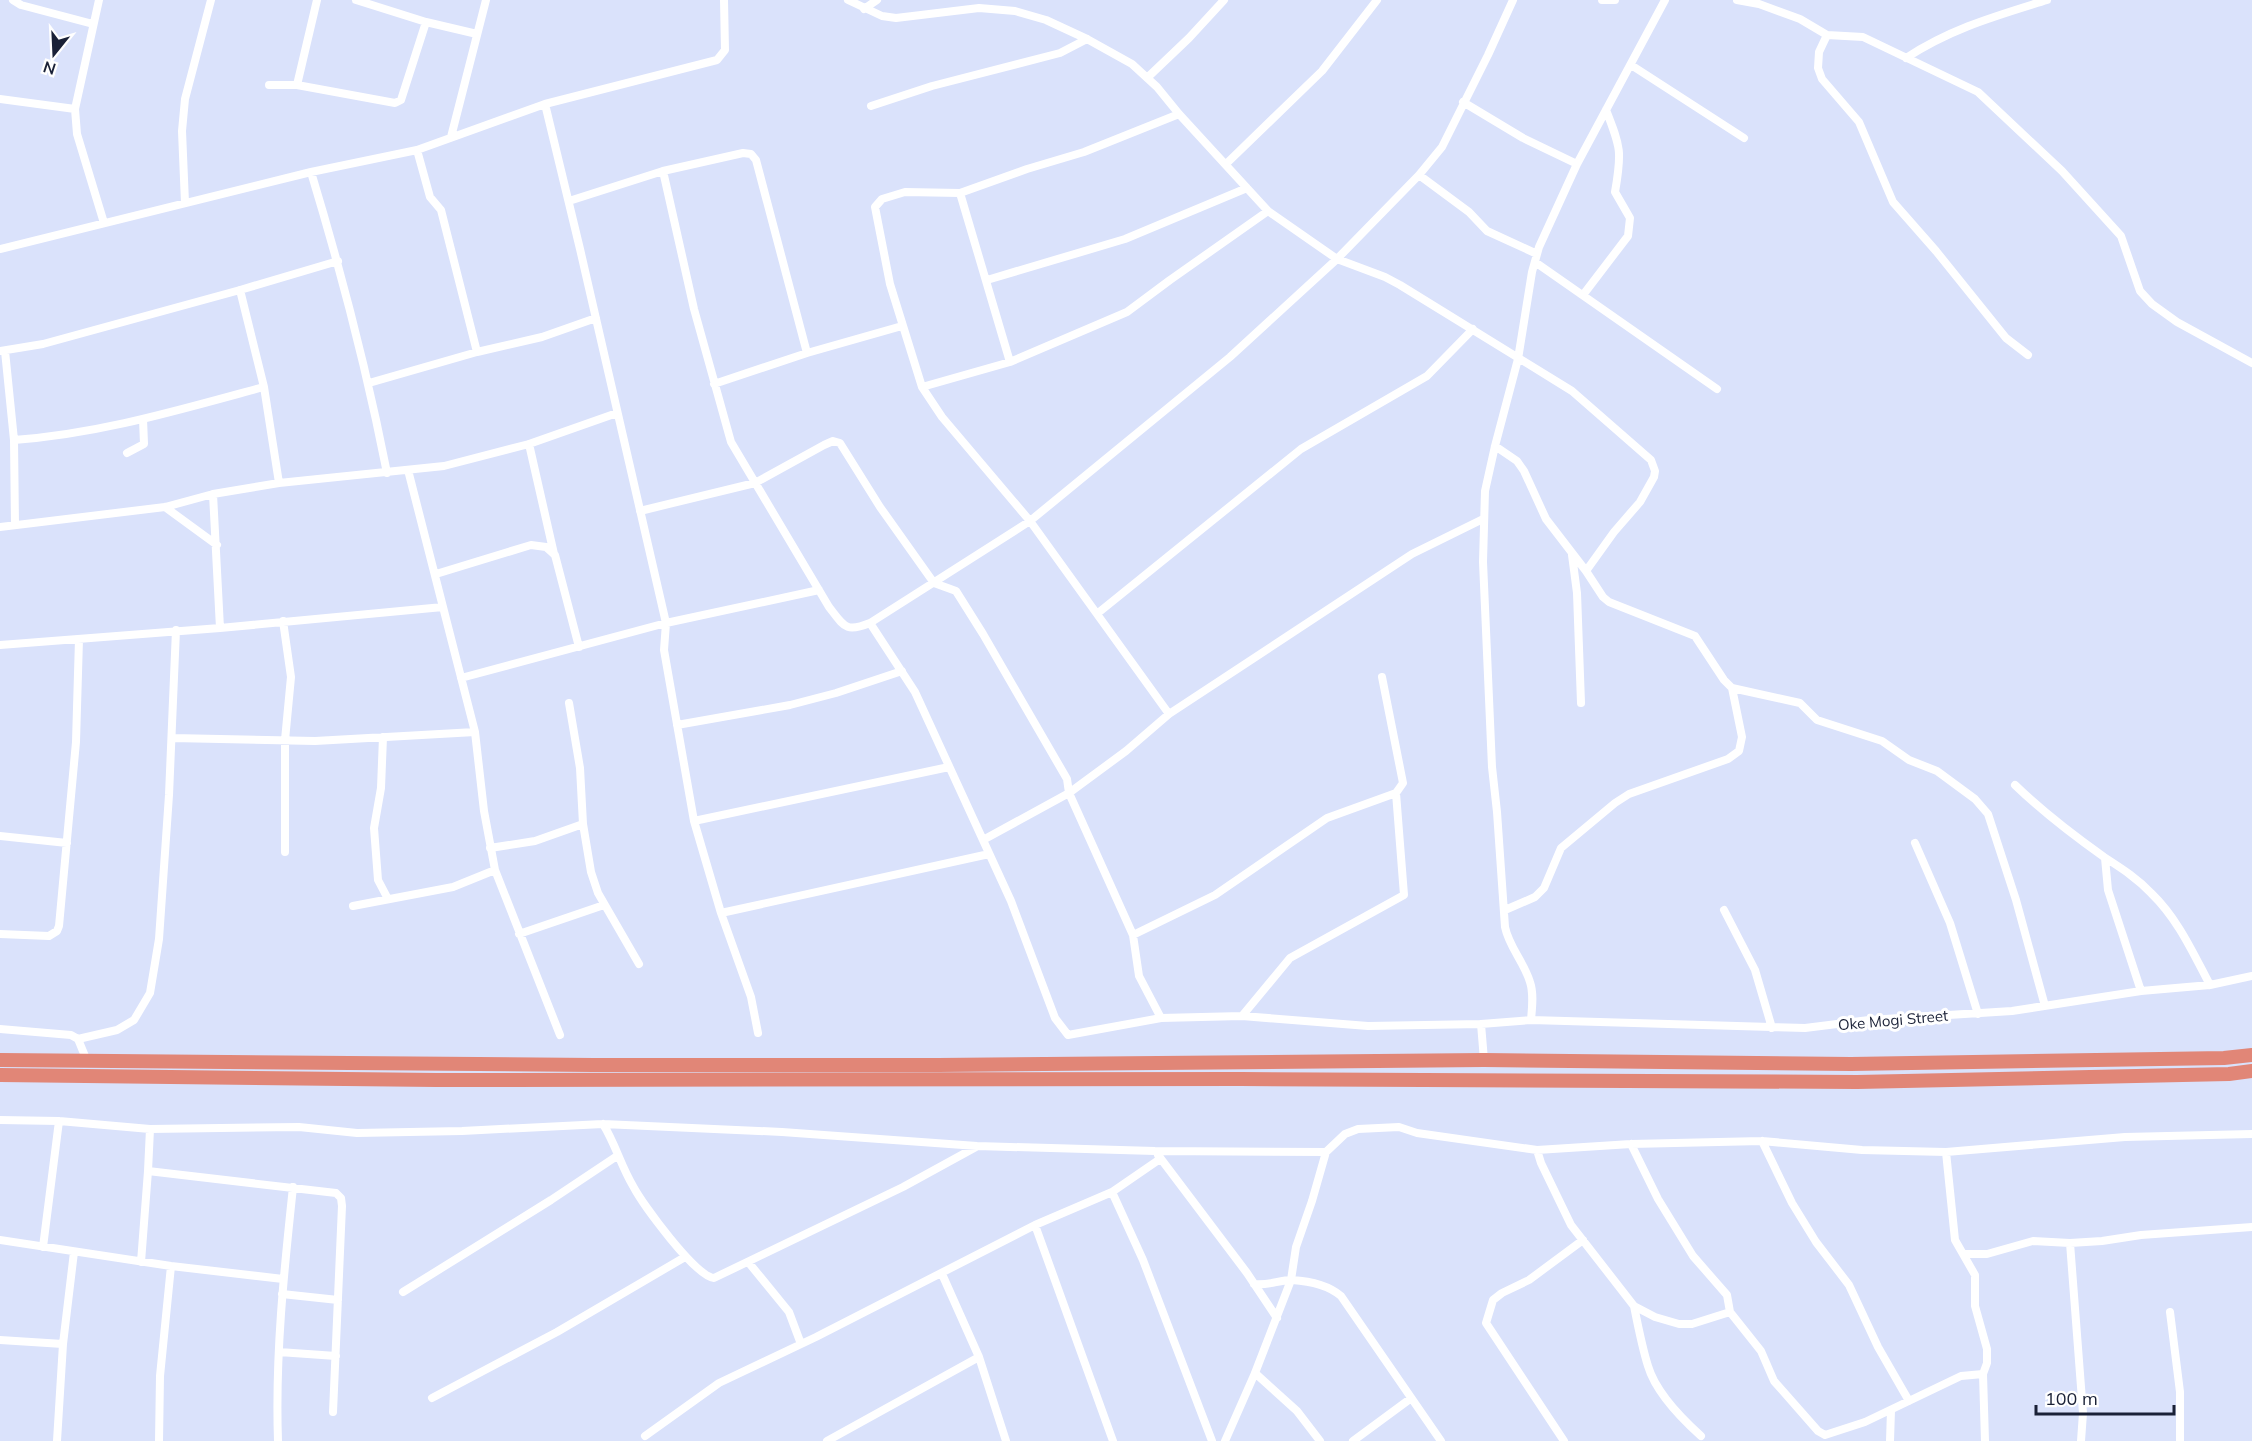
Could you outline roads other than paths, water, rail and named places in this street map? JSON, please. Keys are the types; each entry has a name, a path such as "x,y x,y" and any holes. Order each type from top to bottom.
{"highway":[{"path":"0,1059 425,1065 1484,1060 1851,1064 2224,1058 2252,1055"},
{"path":"0,1075 436,1080 1241,1078 1857,1082 2229,1074 2252,1071"}],"street":[{"path":"13,0 21,5 93,24"},
{"path":"99,0 75,109 77,134 104,223"},
{"path":"185,203 182,131 185,99 212,0"},
{"path":"297,85 317,0"},
{"path":"356,0 382,3 426,22 477,34"},
{"path":"451,137 486,0"},
{"path":"0,249 311,172 417,150 544,104 717,60 725,50 724,0"},
{"path":"848,0 882,16 896,18 979,8 1014,11 1046,20 1088,39 1132,64 1147,78 1268,211 1337,259 1385,277 1572,391 1651,460 1655,471 1640,502 1614,532 1586,571"},
{"path":"864,9 877,0"},
{"path":"1147,78 1224,0"},
{"path":"1226,164 1317,77 1377,0"},
{"path":"663,171 694,309 731,442 819,590 844,626 855,629 870,623 1030,521 1230,357 1337,259 1419,175 1442,147 1513,0"},
{"path":"1602,0 1615,0"},
{"path":"1532,1020 1531,983 1507,938 1492,767 1483,562 1485,491 1494,446 1518,359 1536,258 1576,164 1665,0"},
{"path":"1737,0 1759,4 1800,19 1827,35 1863,37 1978,92 2062,171 2079,192 2115,227 2121,236 2140,291 2152,304 2177,322 2252,363"},
{"path":"1906,58 1930,42 1963,27 2047,0"},
{"path":"268,86 297,85 395,103 402,100 426,22"},
{"path":"1827,35 1819,52 1818,68 1822,79 1859,122 1893,202 1954,272 2006,338 2028,355"},
{"path":"871,106 932,86 1060,53 1088,39"},
{"path":"1631,65 1744,138"},
{"path":"0,99 75,109"},
{"path":"1463,102 1523,138 1576,164"},
{"path":"544,104 569,201 666,623 664,650 694,821 721,913 751,997 758,1033"},
{"path":"1583,295 1628,236 1630,218 1615,192 1621,160 1619,143 1606,110"},
{"path":"1169,714 1030,521 942,417 922,387 890,284 875,207 882,200 904,192 960,193 1084,152 1179,114"},
{"path":"417,150 430,198 441,210 477,352"},
{"path":"569,201 663,171 743,153 751,154 756,160 807,353"},
{"path":"311,172 338,261 369,383 387,473"},
{"path":"1419,175 1469,212 1486,231 1536,258 1583,295 1717,389"},
{"path":"987,280 1125,240 1247,188"},
{"path":"960,193 1010,362"},
{"path":"922,387 1010,362 1127,312 1268,211"},
{"path":"15,525 14,440 3,351 43,344 338,261"},
{"path":"240,290 264,387 279,483"},
{"path":"369,383 477,352 542,337 596,318"},
{"path":"714,384 807,353 902,326"},
{"path":"1098,613 1300,449 1427,376 1473,329"},
{"path":"14,440 55,437 143,420 264,387"},
{"path":"0,527 165,507 213,494 279,483 444,465 529,444 617,413"},
{"path":"127,453 144,444 143,420"},
{"path":"640,511 755,483 824,445 833,441 840,443 880,507 934,583 956,591 1067,779 1069,793 1133,935 1139,976 1161,1018"},
{"path":"529,444 579,647"},
{"path":"1494,446 1517,461 1524,471 1541,511 1603,597 1609,602 1695,636 1724,680 1732,688 1800,703 1817,720 1882,741 1909,759 1937,771 1976,799 1988,814 1992,825 2016,900 2045,1006"},
{"path":"408,470 475,732 484,811 495,870 560,1035"},
{"path":"213,494 220,628"},
{"path":"165,507 217,545"},
{"path":"983,840 1069,793 1126,751 1169,714 1412,554 1483,519"},
{"path":"435,574 531,545 546,547 555,555"},
{"path":"1572,555 1577,593 1581,703"},
{"path":"461,678 666,623 819,590"},
{"path":"0,645 220,628 443,607"},
{"path":"283,621 291,677 285,740 285,852"},
{"path":"721,913 989,854 915,692 870,623"},
{"path":"78,1039 117,1030 135,1020 150,993 159,939 172,738 176,630"},
{"path":"0,934 49,936 57,931 59,926 76,742 78,639"},
{"path":"677,725 790,705 836,693 902,671"},
{"path":"1133,935 1215,895 1327,818 1396,793 1403,783 1382,677"},
{"path":"1505,910 1535,897 1544,888 1562,848 1603,815 1615,802 1629,794 1728,759 1738,751 1742,737 1732,688"},
{"path":"569,703 580,768 583,824 591,872 604,905 639,964"},
{"path":"172,738 315,741 475,732"},
{"path":"382,736 381,788 374,828 378,880 388,899"},
{"path":"694,821 949,767"},
{"path":"2015,785 2031,801 2136,879 2152,894 2184,935 2210,986"},
{"path":"1242,1016 1290,958 1404,895 1396,793"},
{"path":"490,848 535,841 583,824"},
{"path":"0,836 67,843"},
{"path":"1915,843 1950,923 1978,1014"},
{"name":"Oke Mogi Street","path":"989,854 1011,901 1055,1018 1068,1035 1161,1018 1242,1016 1368,1026 1481,1024 1532,1020 1805,1028 1869,1020 1978,1014 2142,992 2210,986 2252,976"},
{"path":"2105,858 2108,890 2142,992"},
{"path":"353,906 453,886 495,870"},
{"path":"519,934 604,905"},
{"path":"1724,910 1755,970 1772,1028"},
{"path":"1481,1024 1484,1060"},
{"path":"0,1029 71,1035 78,1039 87,1061"},
{"path":"0,1120 59,1121 150,1129 299,1127 357,1133 462,1131 603,1124 782,1132 977,1146 1158,1155 1326,1152"},
{"path":"43,1247 59,1121"},
{"path":"603,1124 633,1188 685,1257 705,1275 714,1278 903,1187 977,1146"},
{"path":"1225,1441 1255,1373 1291,1280 1296,1247 1326,1152 1345,1134 1358,1129 1399,1127 1417,1133 1538,1150 1631,1144 1762,1141 1862,1150 1946,1152 2125,1137 2252,1134"},
{"path":"141,1262 150,1129"},
{"path":"1762,1141 1792,1203 1816,1242 1849,1285 1878,1347 1909,1401"},
{"path":"1631,1144 1658,1199 1693,1256 1727,1294 1730,1312 1761,1351 1774,1381 1818,1431 1825,1435 1865,1422 1961,1376 1983,1374"},
{"path":"1538,1150 1541,1163 1571,1225 1634,1306 1655,1317 1679,1324 1692,1324 1730,1312"},
{"path":"1946,1152 1955,1240 1975,1275 1975,1306 1988,1349 1983,1374 1985,1441"},
{"path":"645,1436 719,1383 942,1274 1035,1225 1112,1192 1158,1155"},
{"path":"1158,1155 1277,1318"},
{"path":"403,1292 618,1156"},
{"path":"148,1171 336,1193 340,1198 342,1206 333,1412"},
{"path":"278,1441 276,1394 283,1280 293,1187"},
{"path":"1112,1192 1143,1260 1212,1441"},
{"path":"1035,1225 1113,1441"},
{"path":"1964,1254 1988,1254 2033,1241 2070,1243 2102,1241 2141,1235 2252,1227"},
{"path":"0,1240 141,1262 283,1280"},
{"path":"1564,1441 1486,1323 1493,1300 1529,1280 1583,1240"},
{"path":"2070,1243 2083,1413 2082,1441"},
{"path":"57,1441 63,1344 74,1252"},
{"path":"432,1398 557,1332 685,1257"},
{"path":"749,1263 789,1312 801,1344"},
{"path":"159,1441 160,1376 171,1266"},
{"path":"942,1274 979,1358 1006,1441"},
{"path":"1254,1284 1266,1286 1291,1280 1321,1284 1332,1288 1341,1296 1441,1441"},
{"path":"282,1294 338,1300"},
{"path":"1634,1306 1648,1368 1658,1386 1701,1437"},
{"path":"2170,1312 2180,1392 2180,1441"},
{"path":"0,1340 63,1344"},
{"path":"279,1352 336,1356"},
{"path":"827,1441 979,1358"},
{"path":"1255,1373 1297,1411 1320,1441"},
{"path":"1353,1441 1410,1399"},
{"path":"1890,1441 1891,1410"}]}
